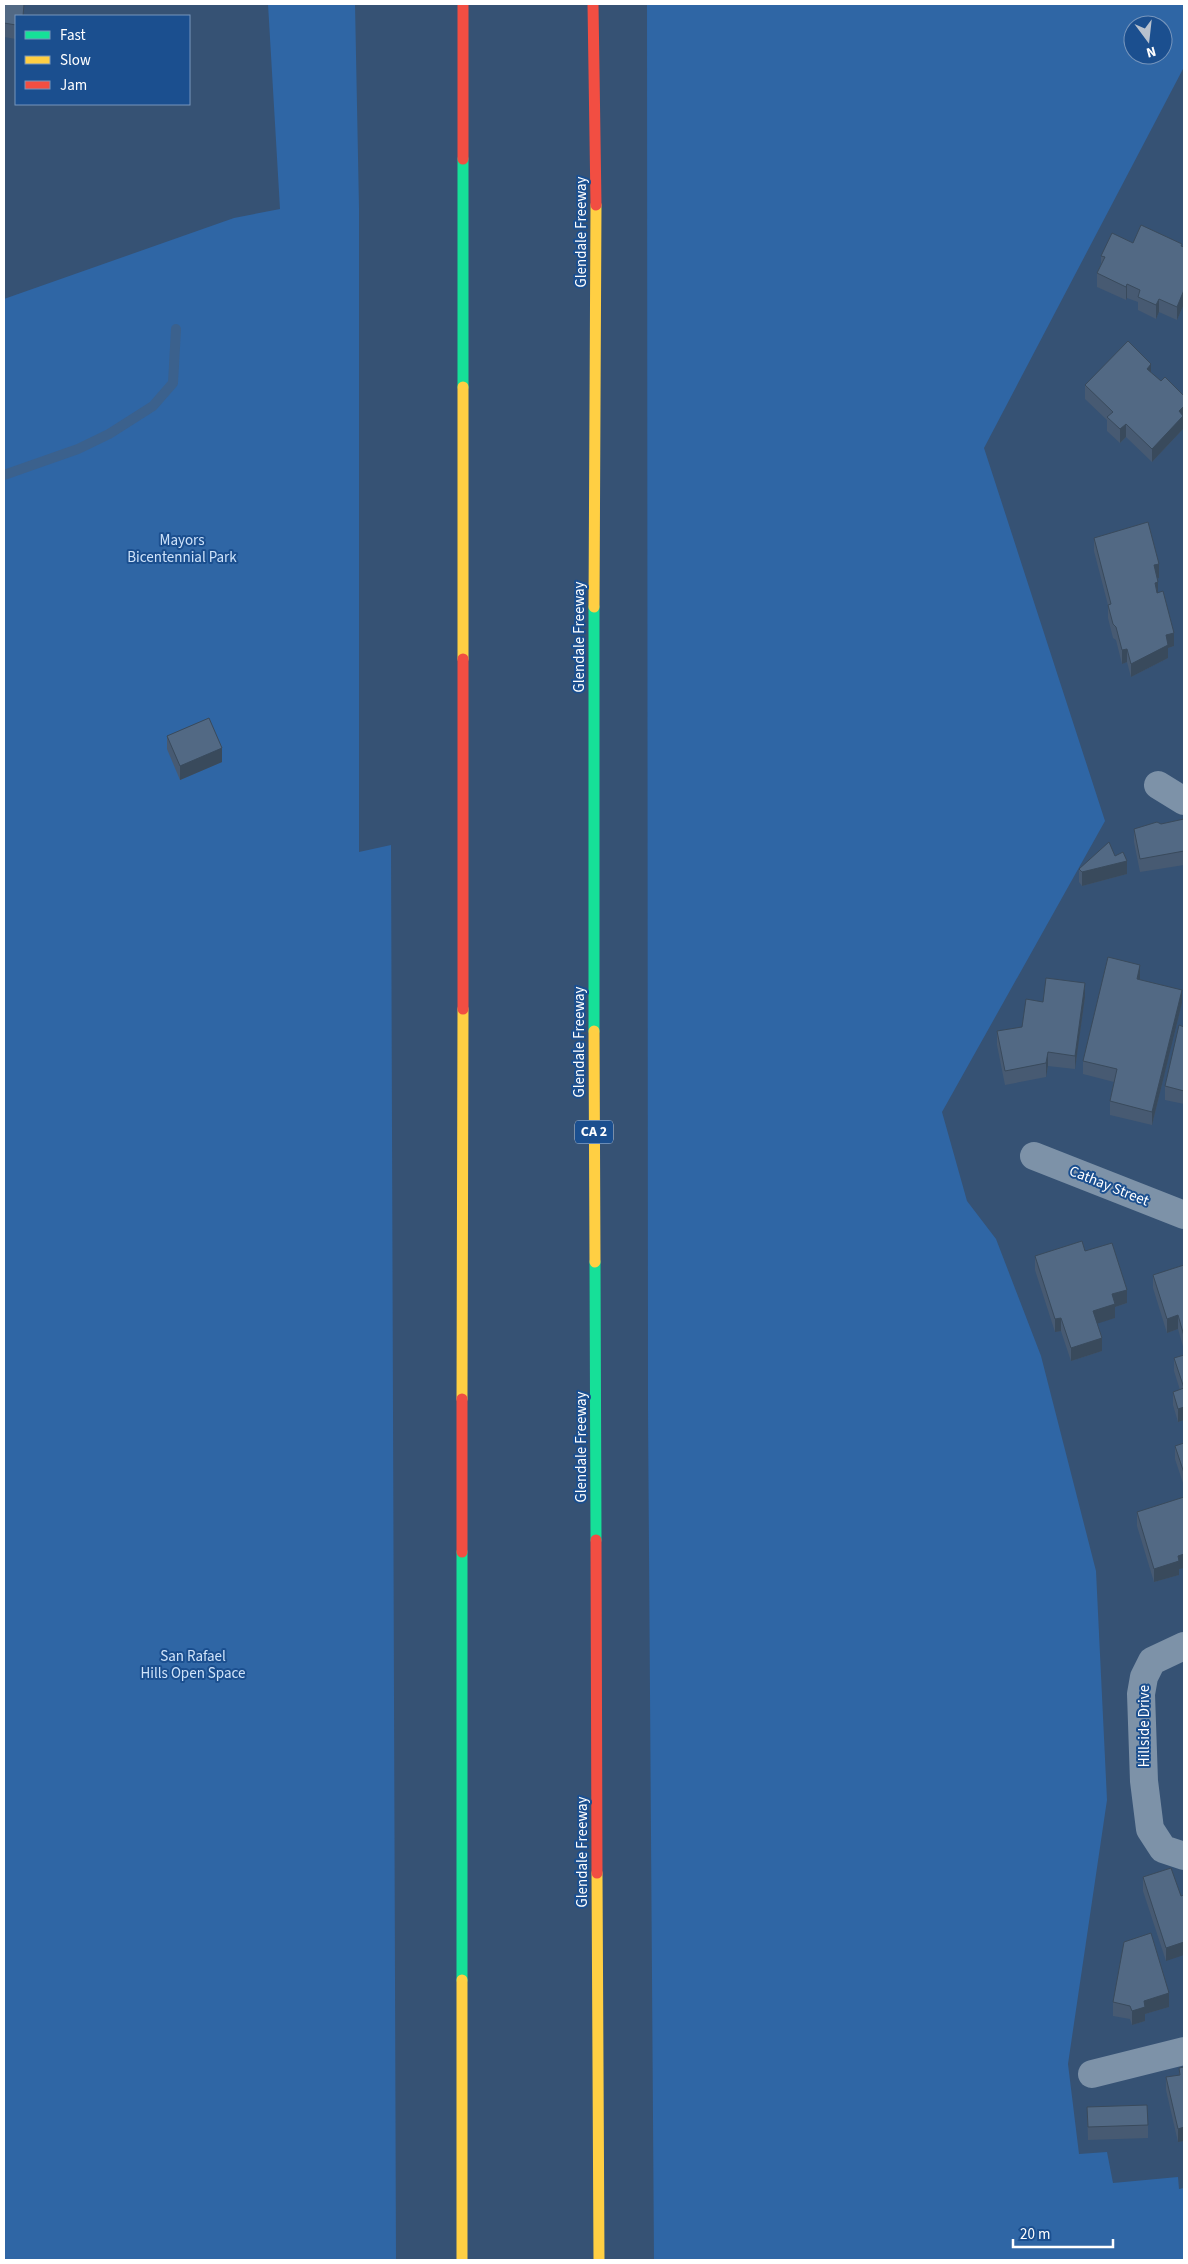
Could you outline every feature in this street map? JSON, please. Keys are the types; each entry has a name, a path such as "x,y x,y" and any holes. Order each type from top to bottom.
{"highway":[{"path":"462,2260 463,4"},
{"name":"Glendale Freeway","path":"594,4 596,170 593,792 599,2260"}],"street":[{"path":"1158,785 1184,801"},
{"name":"Cathay Street","path":"1034,1156 1184,1215"},
{"name":"Hillside Drive","path":"1184,1646 1152,1660 1144,1677 1141,1694 1144,1771 1150,1829 1163,1849 1184,1856"},
{"path":"1092,2074 1184,2051"}],"green space":[{"path":"268,4 355,4 359,208 359,852 391,845 396,2260 4,2260 4,299 234,218 280,209"},
{"path":"647,4 1184,4 1184,67 984,448 1105,821 942,1112 967,1201 996,1239 1041,1356 1096,1571 1107,1800 1068,2064 1079,2154 1107,2152 1113,2183 1178,2177 1179,2189 1184,2188 1184,2260 654,2260 648,1410"}],"building":[{"path":"4,4 24,4 23,15 15,15 15,25 4,23"},
{"path":"1141,225 1182,244 1181,246 1184,247 1184,290 1177,307 1159,299 1156,305 1138,297 1140,290 1127,284 1126,287 1097,273 1105,257 1101,256 1112,233 1133,243"},
{"path":"1128,341 1151,364 1147,369 1161,381 1165,377 1184,396 1184,406 1179,411 1183,416 1152,449 1126,424 1120,429 1107,417 1113,412 1085,385"},
{"path":"1148,522 1159,564 1154,565 1158,582 1155,583 1157,593 1163,591 1174,633 1166,635 1168,645 1131,664 1127,649 1122,650 1116,627 1113,624 1108,605 1111,604 1094,538"},
{"path":"209,718 222,748 180,766 167,736"},
{"path":"1184,819 1184,851 1140,859 1134,829 1157,822 1161,824"},
{"path":"1109,842 1115,856 1123,852 1127,861 1082,872 1079,869"},
{"path":"1108,957 1140,965 1137,979 1182,990 1152,1112 1110,1101 1117,1069 1083,1061"},
{"path":"1046,978 1085,983 1075,1056 1048,1052 1046,1063 1005,1071 997,1031 1022,1027 1026,999 1043,1002"},
{"path":"1179,1025 1184,1027 1184,1091 1165,1086"},
{"path":"1082,1241 1085,1251 1112,1243 1127,1290 1112,1294 1115,1304 1093,1311 1102,1338 1071,1348 1061,1318 1055,1319 1035,1256"},
{"path":"1184,1265 1184,1336 1178,1315 1167,1319 1153,1275"},
{"path":"1184,1355 1184,1388 1174,1358"},
{"path":"1184,1388 1184,1407 1178,1409 1173,1392"},
{"path":"1184,1443 1184,1473 1175,1446"},
{"path":"1184,1497 1184,1554 1178,1556 1179,1561 1154,1569 1137,1512"},
{"path":"1171,1868 1181,1896 1184,1895 1184,1942 1166,1948 1143,1877"},
{"path":"1151,1933 1169,1993 1144,2001 1145,2007 1132,2011 1130,2006 1113,2002 1124,1942"},
{"path":"1184,2067 1184,2127 1178,2129 1166,2077 1180,2075 1179,2068"},
{"path":"1147,2105 1148,2125 1088,2127 1087,2107"}],"waterway":[{"path":"4,475 78,449 109,434 153,406 173,383 176,329"}],"traffic: fast":[{"path":"463,159 463,387"},
{"path":"594,607 594,1031"},
{"path":"595,1262 596,1540"},
{"path":"462,1552 462,1980"}],"traffic: slow":[{"path":"594,607 596,205"},
{"path":"463,387 463,659"},
{"path":"462,1399 463,1009"},
{"path":"594,1031 595,1262"},
{"path":"597,1873 599,2260"},
{"path":"462,1980 462,2260"}],"traffic: jam":[{"path":"463,4 463,159"},
{"path":"593,4 596,205"},
{"path":"463,659 463,1009"},
{"path":"462,1399 462,1552"},
{"path":"596,1540 597,1873"}],"park label":[{"name":"Mayors Bicentennial Park","path":"182,548"},
{"name":"San Rafael Hills Open Space","path":"193,1664"}]}
